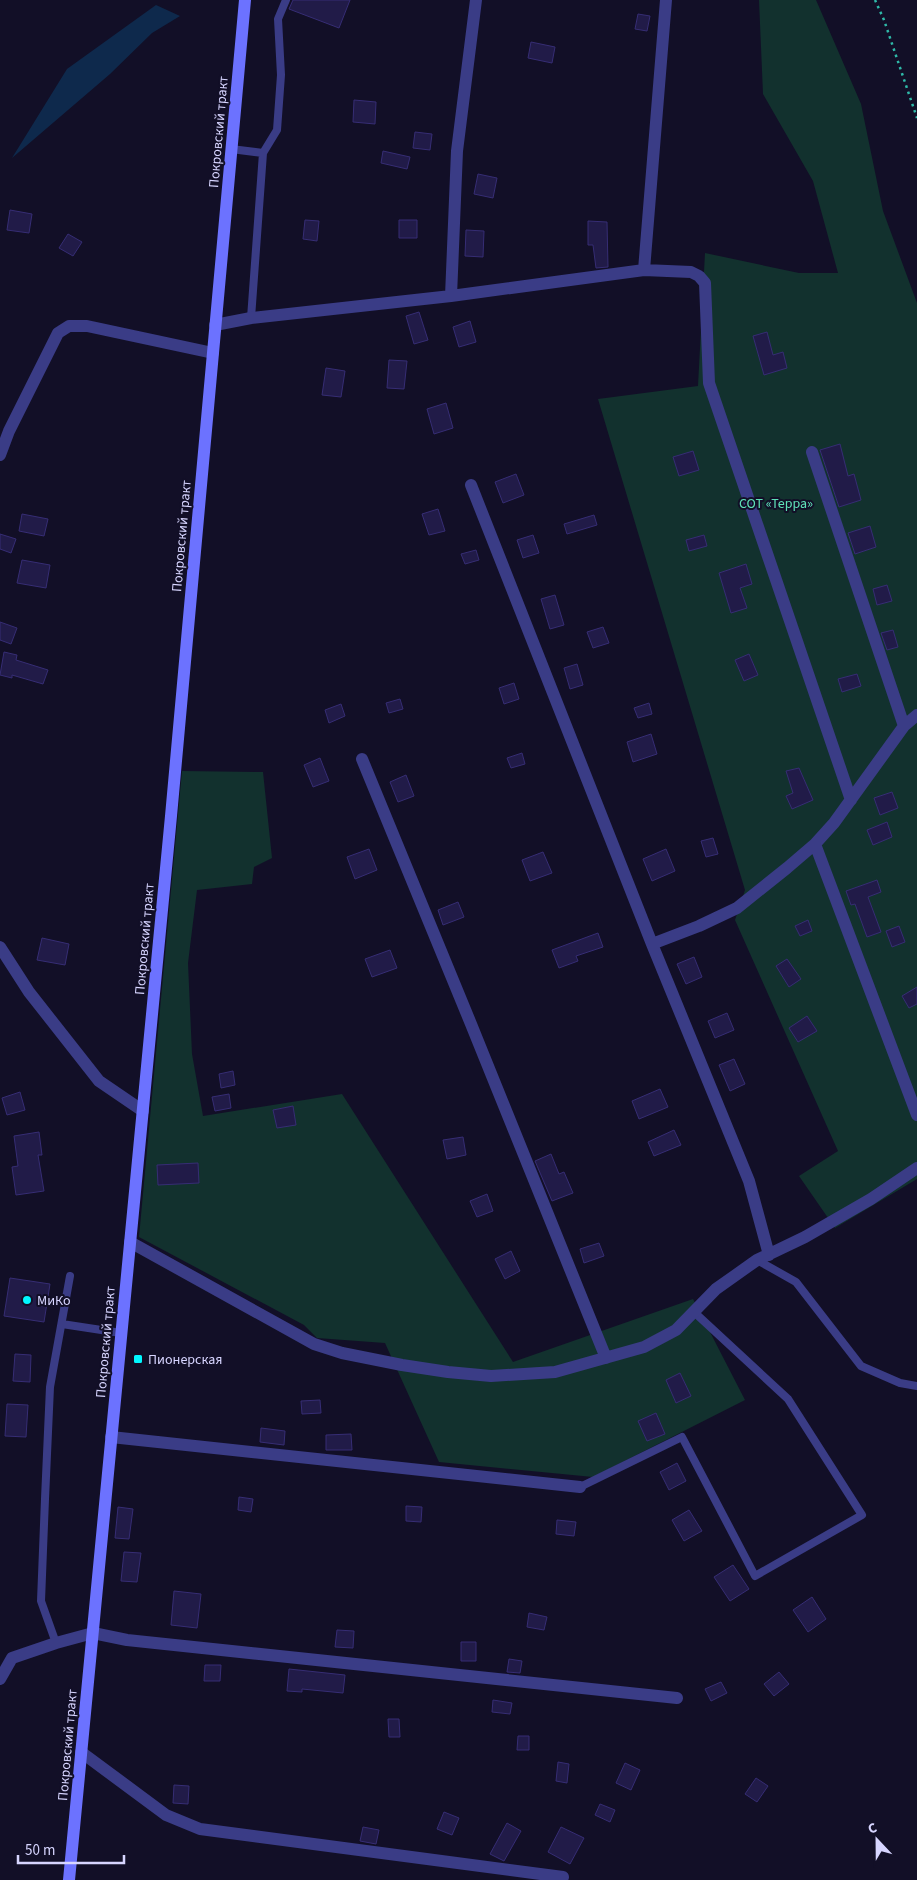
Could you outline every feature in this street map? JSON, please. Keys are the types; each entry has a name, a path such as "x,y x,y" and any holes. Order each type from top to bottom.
{"main road":[{"name":"Покровский тракт","path":"69,1880 245,0"}],"street":[{"path":"451,296 457,151 476,0"},
{"path":"644,270 666,0"},
{"path":"215,325 251,318 451,296 644,270 691,272 700,276 705,283 709,383 851,800"},
{"path":"0,455 9,431 58,333 69,326 87,326 213,353"},
{"path":"812,452 904,726"},
{"path":"471,485 652,944 749,1181 763,1257"},
{"path":"652,944 699,926 737,908 815,844 834,824 904,726 917,714"},
{"path":"362,759 472,1024 606,1358"},
{"path":"815,844 917,1115"},
{"path":"0,947 29,992 98,1081 142,1111"},
{"path":"130,1242 314,1344 342,1353 411,1366 491,1376 555,1372 644,1347 676,1330 716,1289 763,1257 805,1237 872,1199 917,1168"},
{"path":"111,1437 580,1487"},
{"path":"0,1679 12,1658 93,1633 127,1640 677,1698"},
{"path":"81,1752 166,1815 200,1829 563,1877"}],"lane":[{"path":"251,318 263,152 277,130 281,75 278,19 286,0"},
{"path":"231,149 263,152"},
{"path":"763,1257 796,1282 861,1366 900,1383 917,1386"},
{"path":"56,1643 41,1600 50,1387 70,1276"},
{"path":"580,1487 682,1437 755,1576 862,1515 788,1399 694,1312"},
{"path":"62,1324 121,1333"}],"path":[{"path":"875,0 884,20 917,118"}],"green space":[{"name":"СОТ «Терра»","path":"759,0 816,0 861,104 883,211 917,303 917,1179 835,1228 799,1176 838,1151 735,920 745,890 598,399 698,386 705,253 799,273 838,273 813,181 763,94"},
{"path":"182,771 263,772 272,858 254,867 252,884 197,890 188,963 192,1054 203,1116 342,1094 513,1362 693,1299 745,1400 593,1477 439,1462 385,1343 317,1338 304,1325 139,1237"}],"water":[{"path":"156,5 180,16 152,33 110,74 12,158 67,69"}],"building":[{"path":"293,0 350,0 339,28 289,9"},
{"path":"638,14 650,16 647,31 635,29"},
{"path":"531,42 555,47 552,63 528,58"},
{"path":"354,100 376,102 375,124 353,122"},
{"path":"415,132 432,134 430,150 413,148"},
{"path":"383,151 410,157 407,169 381,163"},
{"path":"478,174 497,178 493,198 474,194"},
{"path":"10,210 32,214 29,233 7,230"},
{"path":"305,220 319,221 317,241 303,239"},
{"path":"399,220 417,220 417,238 399,238"},
{"path":"588,221 607,222 608,267 596,268 593,245 588,245"},
{"path":"466,230 484,231 483,257 465,256"},
{"path":"68,234 82,242 73,256 59,248"},
{"path":"419,312 428,340 414,344 406,316"},
{"path":"470,321 476,342 459,347 453,327"},
{"path":"767,332 773,355 783,352 787,368 764,375 753,336"},
{"path":"389,360 407,361 404,389 387,388"},
{"path":"326,368 345,371 341,397 322,395"},
{"path":"446,403 453,428 434,434 427,409"},
{"path":"840,444 848,476 854,474 861,500 839,507 820,450"},
{"path":"693,451 699,470 679,476 673,457"},
{"path":"516,474 524,495 503,503 495,482"},
{"path":"438,509 445,531 429,535 422,514"},
{"path":"22,514 48,519 44,536 19,531"},
{"path":"594,515 597,525 567,534 564,524"},
{"path":"870,526 876,547 855,554 848,533"},
{"path":"0,534 16,539 11,553 0,549"},
{"path":"533,535 539,553 523,558 517,540"},
{"path":"704,535 707,546 689,551 686,540"},
{"path":"476,550 479,560 465,564 461,554"},
{"path":"22,560 50,565 46,588 17,583"},
{"path":"746,564 752,584 740,588 747,608 731,613 719,573"},
{"path":"887,585 892,601 877,605 873,589"},
{"path":"555,595 564,625 550,629 541,599"},
{"path":"0,622 17,628 11,644 0,640"},
{"path":"603,627 609,643 593,648 587,632"},
{"path":"893,630 898,647 887,650 881,633"},
{"path":"4,652 17,655 16,660 48,670 43,684 12,675 12,678 0,675"},
{"path":"749,654 758,675 744,681 735,660"},
{"path":"577,664 583,685 570,689 564,668"},
{"path":"857,674 861,686 842,692 838,679"},
{"path":"514,683 519,699 504,704 499,688"},
{"path":"400,699 403,709 389,713 386,703"},
{"path":"649,703 652,714 638,718 634,708"},
{"path":"341,704 345,716 329,723 325,710"},
{"path":"651,734 657,754 633,762 627,742"},
{"path":"522,753 525,764 511,768 507,758"},
{"path":"320,758 329,781 313,787 304,765"},
{"path":"799,768 813,800 792,809 786,796 793,793 786,771"},
{"path":"406,775 414,796 398,802 390,782"},
{"path":"892,792 898,808 880,815 874,798"},
{"path":"887,822 892,837 873,845 867,830"},
{"path":"713,838 718,854 706,857 701,841"},
{"path":"369,849 377,870 355,879 347,857"},
{"path":"666,849 675,871 652,881 643,859"},
{"path":"543,852 552,873 530,881 522,860"},
{"path":"877,880 881,892 868,897 881,932 867,937 855,904 851,905 846,891"},
{"path":"458,902 464,917 443,925 438,910"},
{"path":"808,920 812,931 800,936 795,926"},
{"path":"899,926 905,942 892,947 886,931"},
{"path":"598,933 603,947 576,956 578,961 559,968 552,950"},
{"path":"42,938 69,944 65,965 37,960"},
{"path":"390,950 397,968 372,977 365,959"},
{"path":"694,957 702,977 686,984 677,964"},
{"path":"787,959 801,979 789,987 776,966"},
{"path":"917,987 917,1004 909,1008 902,996"},
{"path":"727,1013 734,1030 715,1038 708,1021"},
{"path":"807,1016 817,1031 798,1042 789,1028"},
{"path":"734,1059 745,1084 730,1091 719,1065"},
{"path":"233,1071 235,1085 221,1088 219,1074"},
{"path":"660,1089 668,1107 639,1119 632,1101"},
{"path":"20,1092 25,1110 7,1115 2,1098"},
{"path":"229,1094 231,1108 215,1111 212,1097"},
{"path":"293,1106 296,1125 277,1128 273,1110"},
{"path":"674,1130 681,1145 654,1156 648,1142"},
{"path":"39,1132 42,1155 38,1155 44,1191 16,1195 12,1167 18,1166 14,1136"},
{"path":"463,1137 466,1155 447,1159 443,1140"},
{"path":"551,1154 559,1174 564,1172 573,1193 552,1201 535,1161"},
{"path":"198,1163 199,1183 158,1185 157,1165"},
{"path":"487,1194 493,1211 477,1217 470,1201"},
{"path":"599,1243 604,1256 584,1263 580,1249"},
{"path":"511,1251 520,1271 505,1279 495,1259"},
{"name":"МиКо","path":"10,1278 50,1284 44,1322 4,1316"},
{"path":"15,1354 31,1355 30,1382 13,1381"},
{"path":"680,1373 691,1396 676,1403 666,1380"},
{"path":"320,1400 321,1413 302,1414 301,1401"},
{"path":"7,1404 28,1405 26,1437 5,1436"},
{"path":"656,1413 665,1434 647,1441 638,1421"},
{"path":"261,1428 285,1431 284,1445 260,1442"},
{"path":"351,1434 352,1450 326,1450 326,1435"},
{"path":"677,1463 686,1481 669,1490 660,1472"},
{"path":"239,1497 253,1499 251,1512 238,1510"},
{"path":"406,1506 422,1507 421,1522 406,1521"},
{"path":"118,1507 133,1509 129,1539 115,1538"},
{"path":"689,1510 702,1531 684,1541 672,1520"},
{"path":"557,1520 576,1522 574,1536 556,1534"},
{"path":"124,1552 141,1553 137,1582 121,1581"},
{"path":"733,1565 749,1589 730,1601 714,1577"},
{"path":"174,1591 201,1594 197,1628 171,1625"},
{"path":"812,1597 826,1619 808,1632 793,1610"},
{"path":"529,1613 547,1617 544,1630 527,1627"},
{"path":"337,1630 354,1631 353,1648 335,1647"},
{"path":"461,1642 476,1642 476,1661 461,1661"},
{"path":"509,1659 522,1661 520,1673 507,1672"},
{"path":"205,1665 221,1665 220,1681 204,1681"},
{"path":"289,1669 345,1675 343,1693 302,1689 302,1692 287,1691"},
{"path":"779,1672 789,1684 774,1696 764,1684"},
{"path":"721,1682 727,1693 711,1701 705,1689"},
{"path":"493,1700 512,1703 510,1714 492,1712"},
{"path":"388,1719 399,1719 400,1737 389,1737"},
{"path":"518,1736 529,1736 529,1750 517,1750"},
{"path":"558,1762 569,1764 567,1783 556,1781"},
{"path":"625,1763 640,1770 631,1790 616,1783"},
{"path":"756,1778 768,1786 757,1802 745,1794"},
{"path":"174,1785 189,1786 188,1804 173,1803"},
{"path":"600,1804 615,1810 610,1822 595,1815"},
{"path":"444,1812 459,1818 452,1835 437,1829"},
{"path":"507,1823 521,1831 504,1861 490,1854"},
{"path":"363,1827 379,1830 376,1844 360,1841"},
{"path":"561,1827 584,1838 570,1864 548,1852"}],"place":[{"name":"МиКо","path":"27,1300"},
{"name":"Пионерская","path":"138,1359"}]}
